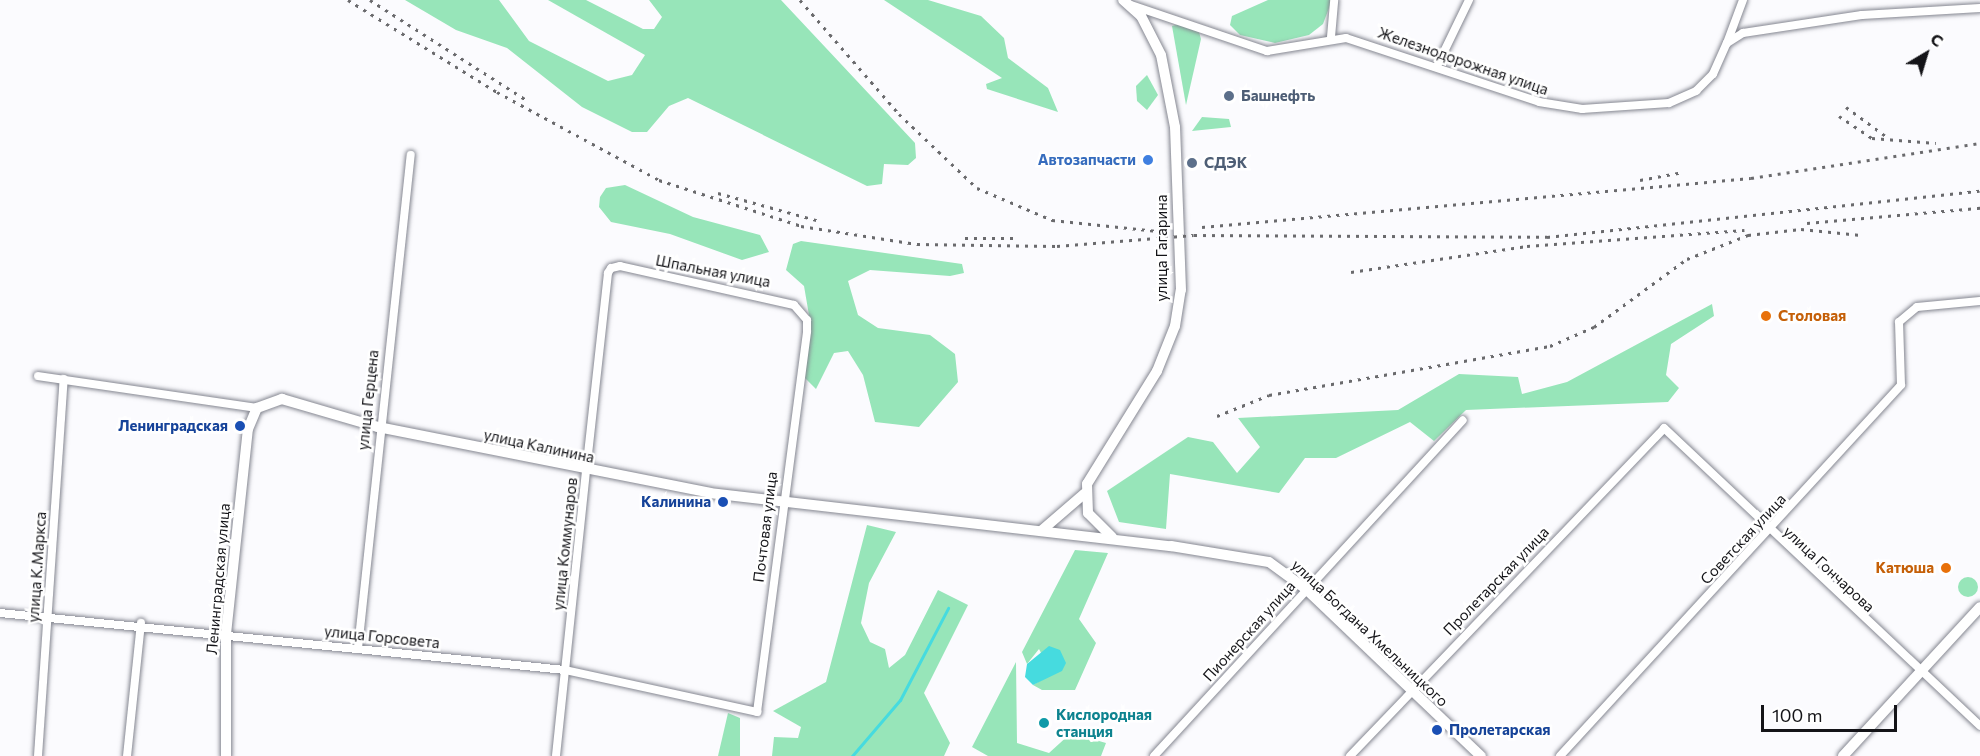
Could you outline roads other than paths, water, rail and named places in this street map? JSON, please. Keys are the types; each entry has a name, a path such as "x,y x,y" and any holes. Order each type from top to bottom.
{"street":[{"path":"1331,37 1334,0"},
{"path":"1437,66 1469,0"},
{"name":"Железнодорожная улица","path":"1126,2 1260,50 1331,37 1376,45 1561,108 1670,103 1696,91 1713,74 1743,0"},
{"name":"улица Гагарина","path":"1084,494 1092,470 1165,354 1181,290 1175,127 1161,55 1126,2"},
{"path":"1727,43 1743,33 1862,15 1980,8"},
{"name":"улица Герцена","path":"358,648 378,427 411,155"},
{"name":"Шпальная улица","path":"615,266 776,297 802,312"},
{"name":"улица Коммунаров","path":"555,756 608,273 615,266"},
{"name":"Советская улица","path":"1560,756 1769,532 1901,385 1899,322 1917,307 1980,301"},
{"name":"Почтовая улица","path":"757,712 782,503 797,434 807,331 802,312"},
{"name":"улица Калинина","path":"38,376 257,408 282,399 378,427 586,471 782,503 1120,540"},
{"name":"улица К.Маркса","path":"38,756 64,379"},
{"name":"Ленинградская улица","path":"226,756 226,634 248,429 257,408"},
{"name":"Пионерская улица","path":"1154,756 1463,420"},
{"name":"улица Гончарова","path":"1664,428 1769,532 1980,726"},
{"name":"Пролетарская улица","path":"1350,756 1410,689 1664,428"},
{"path":"1041,531 1066,515 1084,494"},
{"path":"1084,494 1093,523 1120,540"},
{"name":"улица Богдана Хмельницкого","path":"1120,540 1250,557 1281,569 1306,589 1481,756"},
{"path":"1843,756 1980,607"},
{"name":"улица Горсовета","path":"0,613 141,623 565,670 757,712"},
{"path":"127,756 141,623"}],"water":[{"path":"1049,646 1060,650 1066,663 1062,671 1033,685 1025,677 1027,664"}],"waterway":[{"path":"852,756 900,700 948,608"}],"railway":[{"path":"348,0 497,92 659,180 801,226 917,244 1057,246 1194,235 1547,237 1980,191"},
{"path":"370,0 525,99"},
{"path":"800,0 899,114 977,188 1052,220 1157,231"},
{"path":"1846,107 1887,137"},
{"path":"1839,116 1872,138 1936,143"},
{"path":"1202,227 1751,178 1980,143"},
{"path":"1640,180 1683,172"},
{"path":"718,193 820,221"},
{"path":"1807,223 1980,208"},
{"path":"1217,416 1269,395 1550,346 1594,327 1687,259 1748,235 1801,229 1861,235"},
{"path":"1351,272 1527,246 1744,230"},
{"path":"965,238 1013,238"}],"place":[{"name":"Башнефть","path":"1229,96"},
{"name":"Автозапчасти","path":"1148,160"},
{"name":"СДЭК","path":"1192,163"},
{"name":"Столовая","path":"1766,316"},
{"name":"Ленинградская","path":"240,426"},
{"name":"Калинина","path":"723,502"},
{"name":"Катюша","path":"1946,568"},
{"name":"Кислородная станция","path":"1044,723"},
{"name":"Пролетарская","path":"1437,730"}]}
